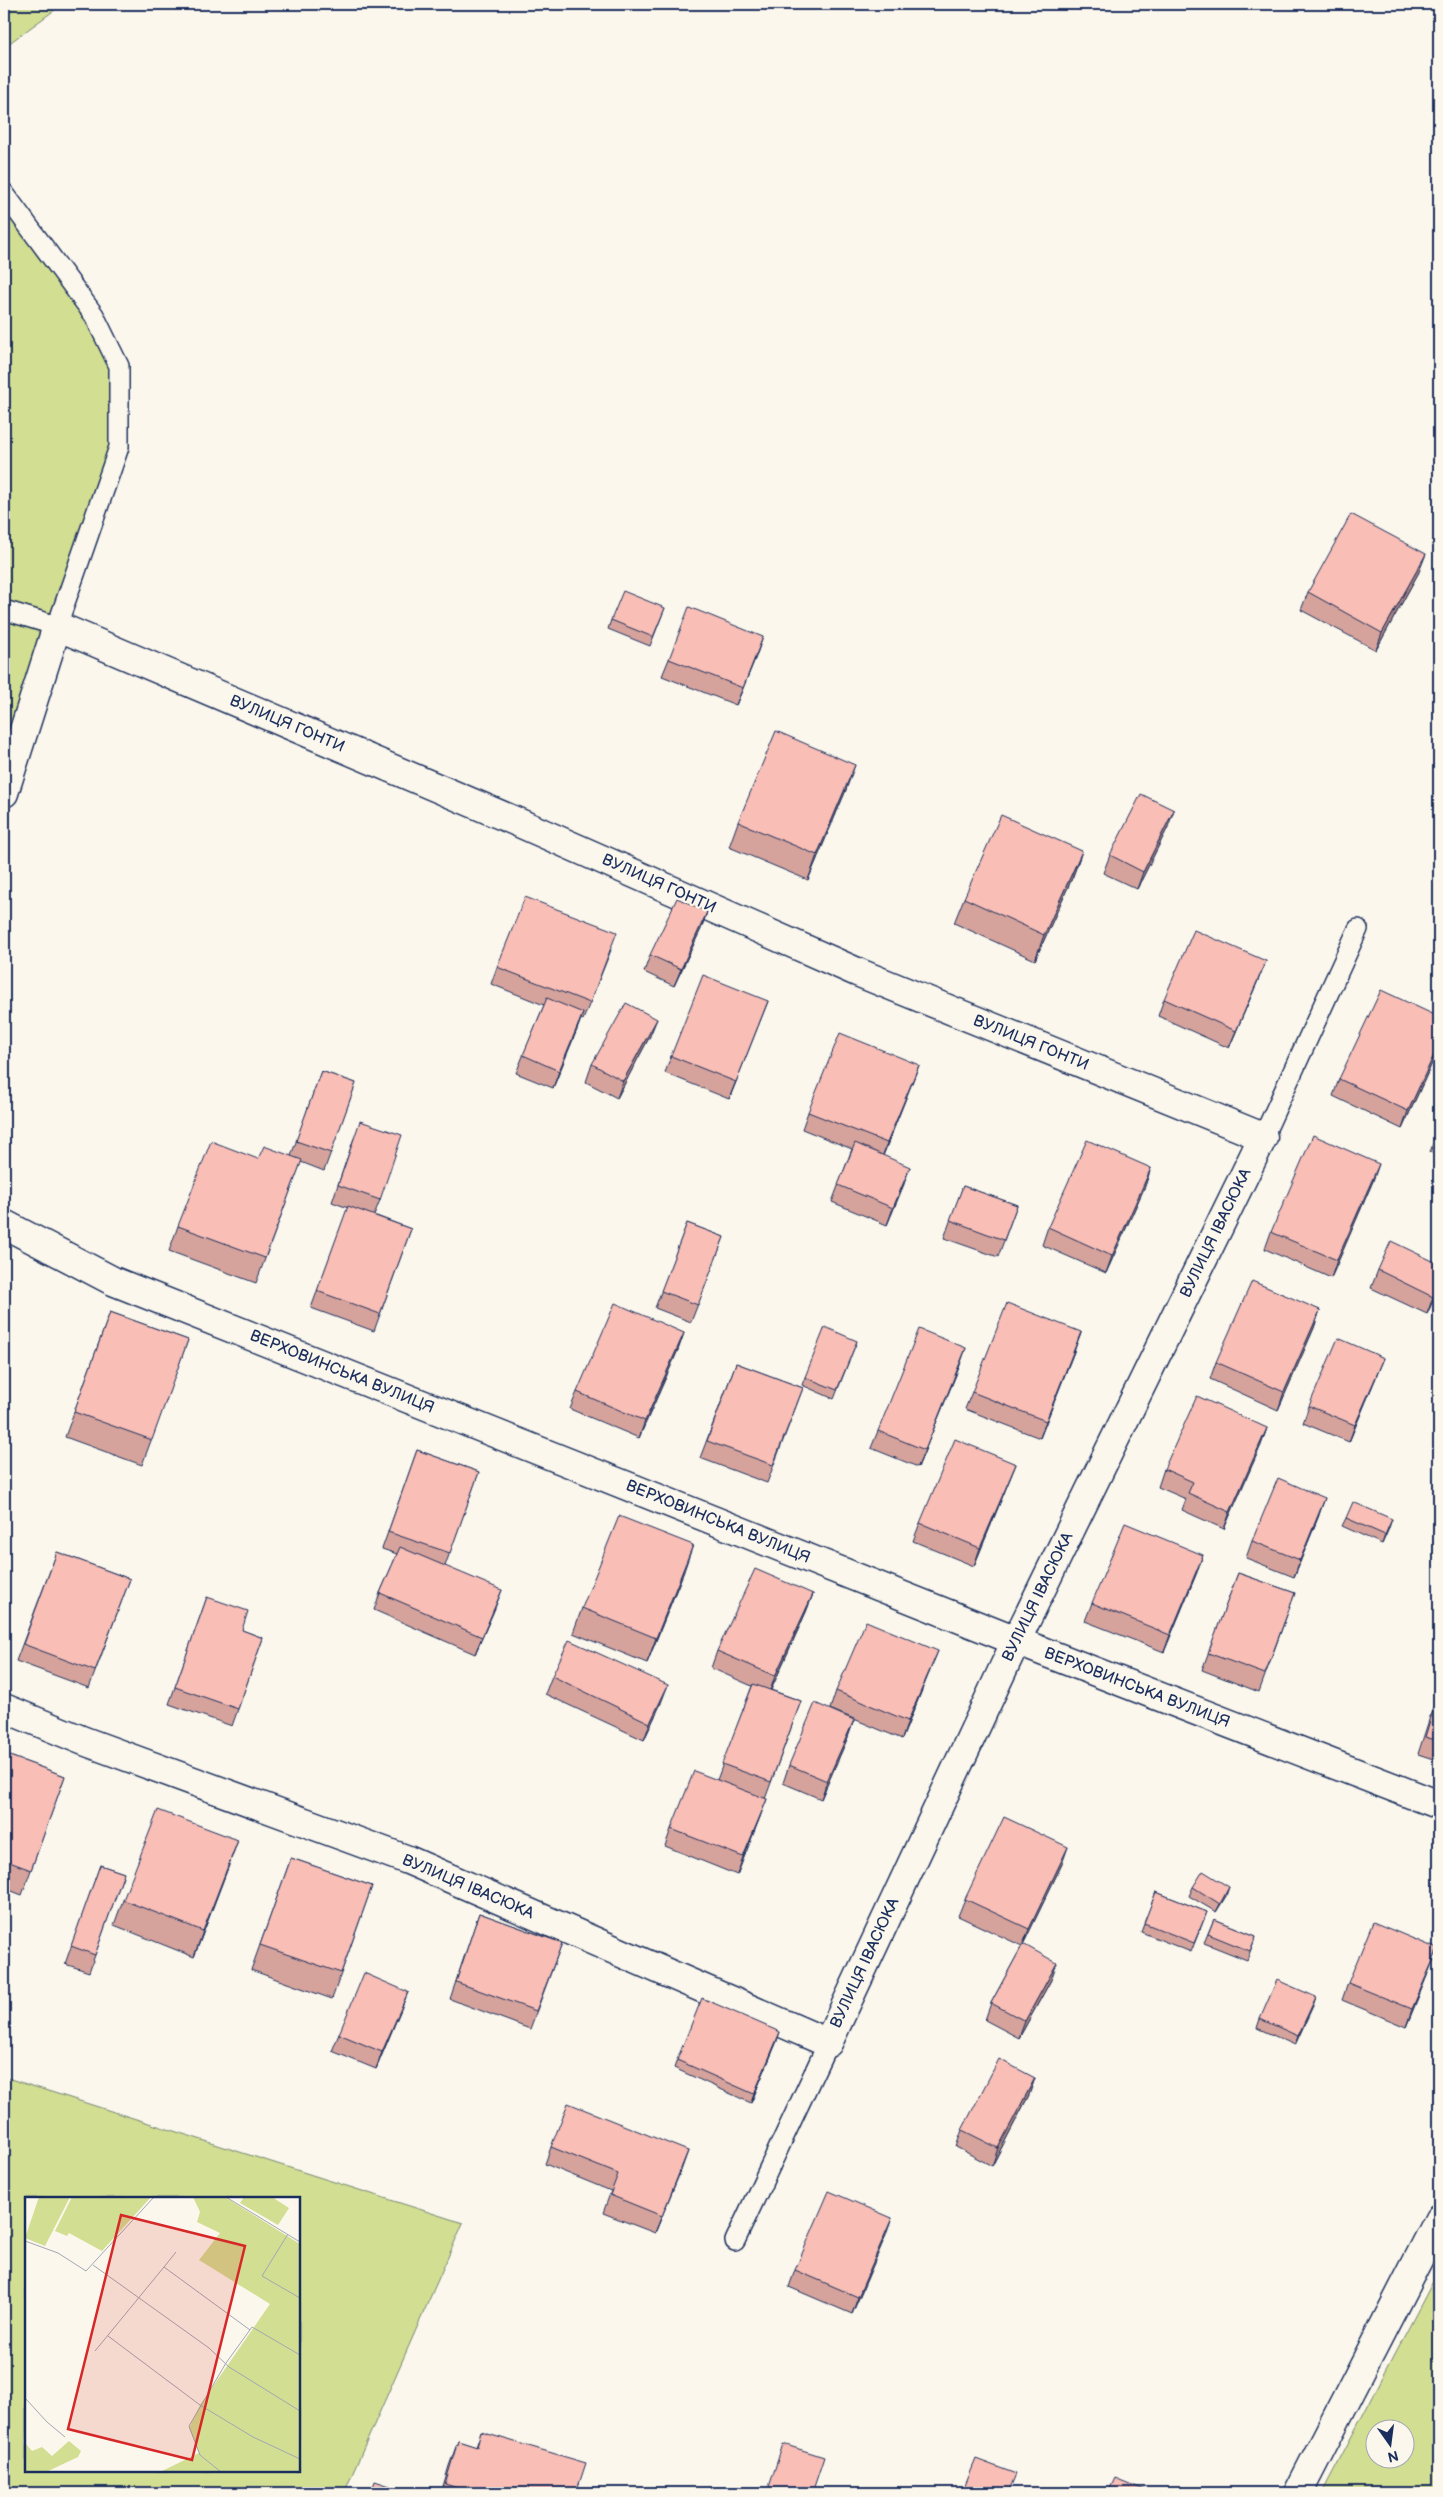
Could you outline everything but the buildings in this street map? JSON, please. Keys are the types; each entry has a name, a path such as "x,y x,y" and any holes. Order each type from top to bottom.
{"street":[{"path":"4,793 56,626"},
{"name":"ВУЛИЦЯ ГОНТИ","path":"56,626 515,821 856,972 1263,1137"},
{"name":"ВУЛИЦЯ ІВАСЮКА","path":"4,1708 84,1741 408,1860 828,2043 1016,1641 1263,1137"},
{"name":"ВЕРХОВИНСЬКА ВУЛИЦЯ","path":"4,1224 113,1281 1016,1641 1439,1805"},
{"path":"1298,2493 1439,2219"}],"lane":[{"path":"4,193 94,315 119,366 119,447 56,626 4,610"},
{"path":"1263,1137 1358,929"},
{"path":"736,2241 828,2043"}],"green space":[{"path":"4,4 63,4 4,47"},
{"path":"4,197 111,340 127,406 4,766"},
{"path":"4,2077 463,2223 344,2493 4,2493"},
{"path":"1439,2270 1439,2493 1322,2493"}]}
